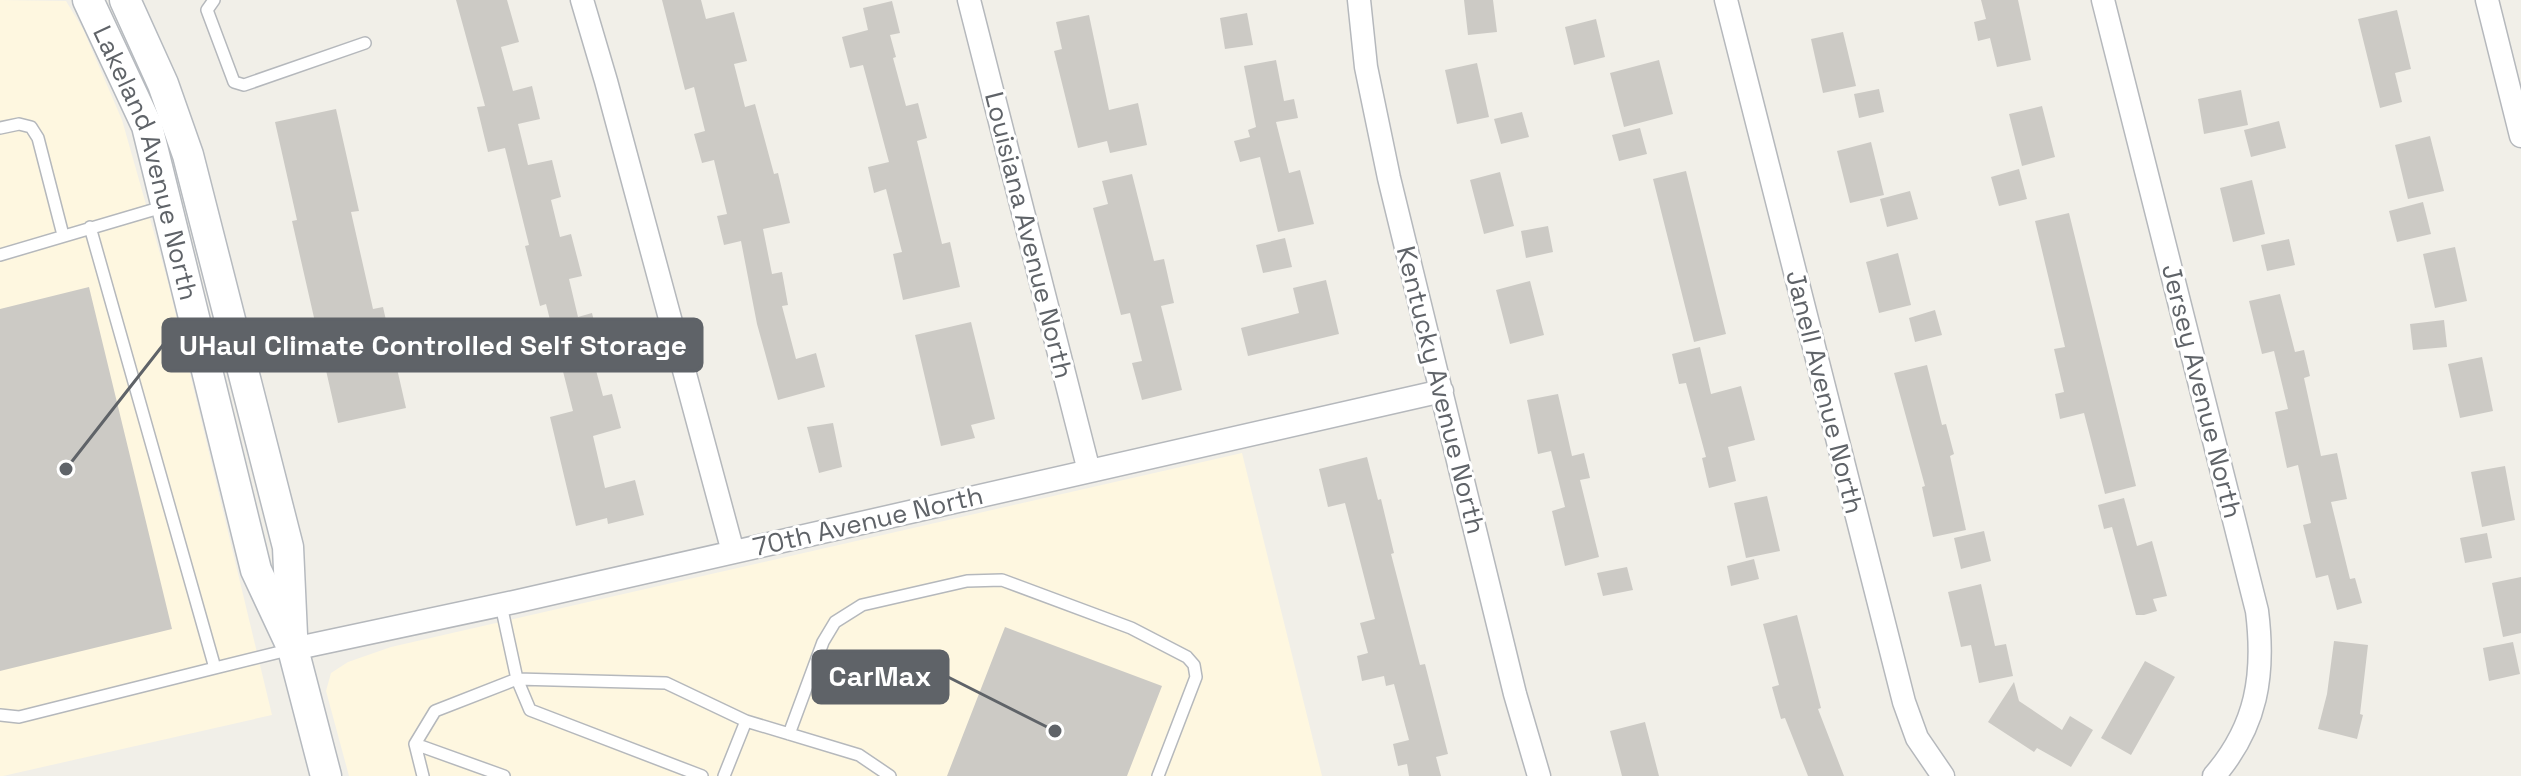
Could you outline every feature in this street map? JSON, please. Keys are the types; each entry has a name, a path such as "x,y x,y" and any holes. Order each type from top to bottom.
{"street":[{"name":"Lakeland Avenue North","path":"88,0 147,126 256,570 293,649 326,776"},
{"name":"Lakeland Avenue North","path":"125,0 163,84 188,155 288,547 293,649"},
{"path":"582,0 733,552"},
{"name":"Louisiana Avenue North","path":"969,0 1089,471"},
{"name":"Kentucky Avenue North","path":"1359,0 1366,67 1389,178 1515,694 1539,776"},
{"name":"Janell Avenue North","path":"1726,0 1904,702 1917,738 1943,776"},
{"name":"Jersey Avenue North","path":"2103,0 2257,611 2262,650 2257,688 2247,725 2228,760 2214,776"},
{"path":"2487,0 2521,136"},
{"name":"70th Avenue North","path":"293,649 501,605 1442,391"}],"lane":[{"path":"214,0 207,10 234,82 244,85 365,43"},
{"path":"0,128 19,124 31,127 38,138 63,235"},
{"path":"0,255 167,206"},
{"path":"90,227 215,668"},
{"path":"789,734 819,652 835,622 862,605 967,581 1002,580 1131,628 1187,657 1194,665 1196,677 1158,776"},
{"path":"501,605 517,679 530,710 702,776"},
{"path":"0,715 19,717 293,649"},
{"path":"423,776 415,744 435,711 517,679 666,683 746,721 859,755 890,776"},
{"path":"724,776 746,721"},
{"path":"415,744 504,776"}],"shaded area":[{"path":"0,0 66,1 83,29 122,120 168,282 272,715 3,776 0,776"},
{"path":"1242,453 1322,776 349,776 326,691 331,673 348,662 391,647"}],"building":[{"path":"456,0 507,0 519,42 501,47 513,91 532,86 540,119 518,124 528,165 552,160 561,197 551,200 560,237 571,234 582,276 569,279 578,317 592,313 601,350 591,352 603,396 612,394 621,428 593,436 605,488 635,480 644,515 608,524 607,518 576,526 550,417 573,411 546,304 540,306 525,246 529,245 505,148 488,152 477,107 485,106"},
{"path":"662,0 701,0 706,19 734,12 747,61 734,64 745,107 755,104 774,174 778,173 790,223 763,229 772,274 782,272 788,305 782,306 796,359 816,353 825,387 778,400 757,324 741,241 724,245 717,216 727,214 714,160 702,163 694,134 705,131 694,87 685,90"},
{"path":"1464,0 1493,0 1497,32 1468,35"},
{"path":"1981,0 2018,0 2031,60 1997,67 1990,38 1978,41 1974,22 1986,19"},
{"path":"892,1 900,33 890,35 896,57 893,58 906,106 918,103 927,138 917,141 942,244 950,242 960,287 903,300 893,254 902,252 886,189 874,193 868,167 889,162 863,65 850,68 842,37 868,30 863,8"},
{"path":"2397,10 2411,69 2395,73 2402,102 2380,108 2358,19"},
{"path":"1247,13 1253,45 1225,49 1220,18"},
{"path":"1089,15 1109,110 1138,103 1147,145 1110,153 1107,141 1078,148 1054,51 1062,49 1056,22"},
{"path":"1596,19 1605,57 1574,65 1565,27"},
{"path":"1843,32 1856,86 1823,93 1811,39"},
{"path":"1276,60 1284,101 1294,99 1298,118 1276,122 1289,173 1300,170 1314,224 1278,232 1260,157 1240,162 1234,141 1250,137 1248,130 1256,127 1244,66"},
{"path":"1659,60 1673,114 1624,127 1610,73"},
{"path":"1477,63 1489,117 1457,124 1445,70"},
{"path":"1879,89 1884,112 1859,118 1854,94"},
{"path":"2241,90 2248,125 2204,134 2198,99"},
{"path":"2042,106 2055,157 2022,166 2009,114"},
{"path":"336,109 359,211 351,212 373,309 383,307 406,408 338,423 292,221 297,220 275,122"},
{"path":"1522,112 1529,137 1501,144 1494,119"},
{"path":"2279,121 2286,148 2251,157 2244,130"},
{"path":"1640,128 1647,154 1619,161 1612,135"},
{"path":"2430,136 2444,191 2408,199 2395,145"},
{"path":"1871,142 1884,195 1850,203 1837,151"},
{"path":"2019,169 2027,199 1999,206 1991,177"},
{"path":"1686,171 1726,334 1694,342 1653,179"},
{"path":"1500,172 1514,226 1484,234 1470,180"},
{"path":"1132,174 1154,261 1164,259 1174,303 1161,306 1182,390 1142,400 1132,363 1142,361 1130,313 1121,315 1093,208 1108,204 1102,181"},
{"path":"2252,180 2265,234 2233,242 2220,188"},
{"path":"1910,191 1918,219 1887,227 1880,199"},
{"path":"2423,202 2431,234 2397,242 2389,211"},
{"path":"2069,213 2136,486 2105,494 2084,413 2060,419 2055,394 2064,392 2054,349 2065,347 2035,221"},
{"path":"1548,226 1553,252 1526,258 1521,231"},
{"path":"1285,238 1292,267 1263,273 1256,245"},
{"path":"2289,239 2295,265 2267,271 2261,245"},
{"path":"2455,247 2467,301 2435,308 2423,254"},
{"path":"1898,253 1911,305 1879,313 1866,262"},
{"path":"1326,280 1339,334 1248,356 1241,328 1299,313 1293,288"},
{"path":"1530,281 1544,335 1510,344 1496,290"},
{"path":"89,287 172,629 0,671 0,309"},
{"path":"2280,294 2295,352 2304,350 2310,376 2304,378 2321,456 2337,453 2347,499 2331,502 2350,579 2355,578 2362,603 2337,610 2328,575 2316,578 2303,525 2311,523 2298,465 2287,468 2275,412 2288,409 2274,351 2262,354 2249,301"},
{"path":"1935,310 1942,335 1915,342 1909,318"},
{"path":"2444,320 2447,347 2413,350 2410,324"},
{"path":"971,322 995,419 971,425 975,438 941,446 915,335"},
{"path":"1700,347 1711,394 1741,386 1755,440 1728,447 1736,481 1709,488 1702,458 1706,457 1686,383 1679,384 1672,354"},
{"path":"2482,357 2493,411 2460,418 2448,364"},
{"path":"1927,365 1942,425 1946,424 1954,454 1950,456 1966,530 1933,537 1922,487 1925,486 1894,373"},
{"path":"1558,394 1572,456 1584,453 1590,478 1580,480 1599,557 1565,566 1552,511 1565,507 1551,451 1538,454 1527,400"},
{"path":"833,423 842,467 819,473 807,427"},
{"path":"1367,457 1378,500 1381,499 1394,553 1391,554 1420,665 1425,664 1448,754 1436,757 1441,776 1409,776 1407,764 1398,766 1393,744 1409,740 1394,684 1386,686 1384,676 1362,681 1357,656 1368,653 1360,623 1375,619 1345,503 1328,507 1319,469"},
{"path":"2505,466 2515,520 2482,527 2471,472"},
{"path":"1767,496 1780,551 1746,558 1734,503"},
{"path":"2124,498 2137,546 2152,541 2167,596 2153,599 2157,611 2144,615 2136,615 2112,527 2104,529 2098,505"},
{"path":"1984,531 1991,561 1961,569 1954,538"},
{"path":"2487,533 2492,558 2465,563 2460,538"},
{"path":"1754,559 1759,579 1731,586 1727,566"},
{"path":"1627,567 1633,590 1603,596 1597,573"},
{"path":"2521,577 2521,633 2503,637 2492,583"},
{"path":"1981,584 1995,646 2006,644 2013,676 1979,683 1971,645 1961,647 1948,592"},
{"path":"1797,615 1821,708 1818,709 1844,776 1808,776 1785,718 1781,719 1772,687 1779,685 1763,624"},
{"path":"1005,627 1162,686 1127,776 947,776"},
{"path":"2334,641 2368,645 2360,714 2363,715 2357,739 2318,729 2327,694"},
{"path":"2513,642 2520,674 2489,681 2483,648"},
{"path":"2145,661 2175,677 2131,755 2101,738"},
{"path":"2014,682 2019,701 2062,730 2070,716 2093,730 2071,767 2037,748 2034,752 1988,722"},
{"path":"1645,722 1659,776 1622,776 1610,731"}],"place":[{"name":"UHaul Climate Controlled Self Storage","path":"66,469"},
{"name":"CarMax","path":"1055,731"}]}
